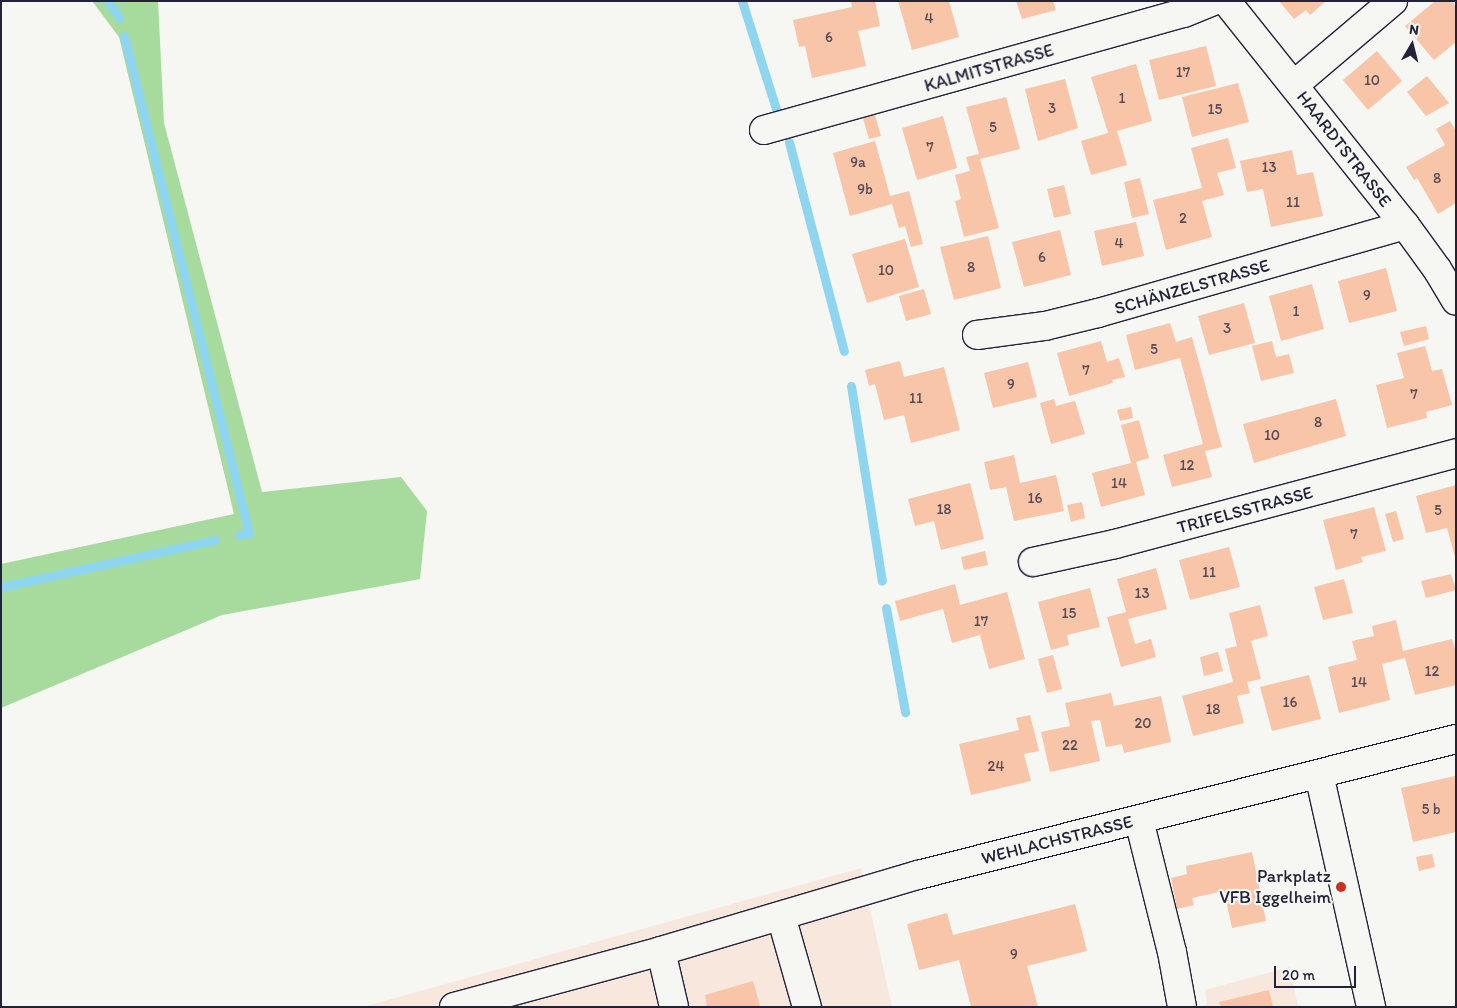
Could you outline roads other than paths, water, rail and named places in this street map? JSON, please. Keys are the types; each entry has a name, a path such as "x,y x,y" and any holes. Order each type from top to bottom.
{"street":[{"name":"KALMITSTRASSE","path":"764,130 1184,13 1213,1"},
{"name":"HAARDTSTRASSE","path":"1226,1 1404,225 1446,263 1456,301"},
{"path":"1294,85 1393,1"},
{"name":"SCHÄNZELSTRASSE","path":"977,334 1054,324 1385,232 1404,225"},
{"name":"TRIFELSSTRASSE","path":"1033,562 1116,544 1456,453"},
{"name":"WEHLACHSTRASSE","path":"454,1007 660,951 918,875 1456,739"},
{"path":"1319,774 1371,1007"},
{"path":"1139,820 1172,952 1182,1007"},
{"path":"781,916 808,1007"},
{"path":"660,951 674,1007"}],"waterway":[{"path":"108,1 119,18"},
{"path":"742,1 776,109"},
{"path":"124,36 249,533 239,535"},
{"path":"789,142 844,351"},
{"path":"851,386 882,581"},
{"path":"1,587 215,540"},
{"path":"886,608 905,712"}],"place":[{"name":"Parkplatz VFB Iggelheim","path":"1341,887"}]}
